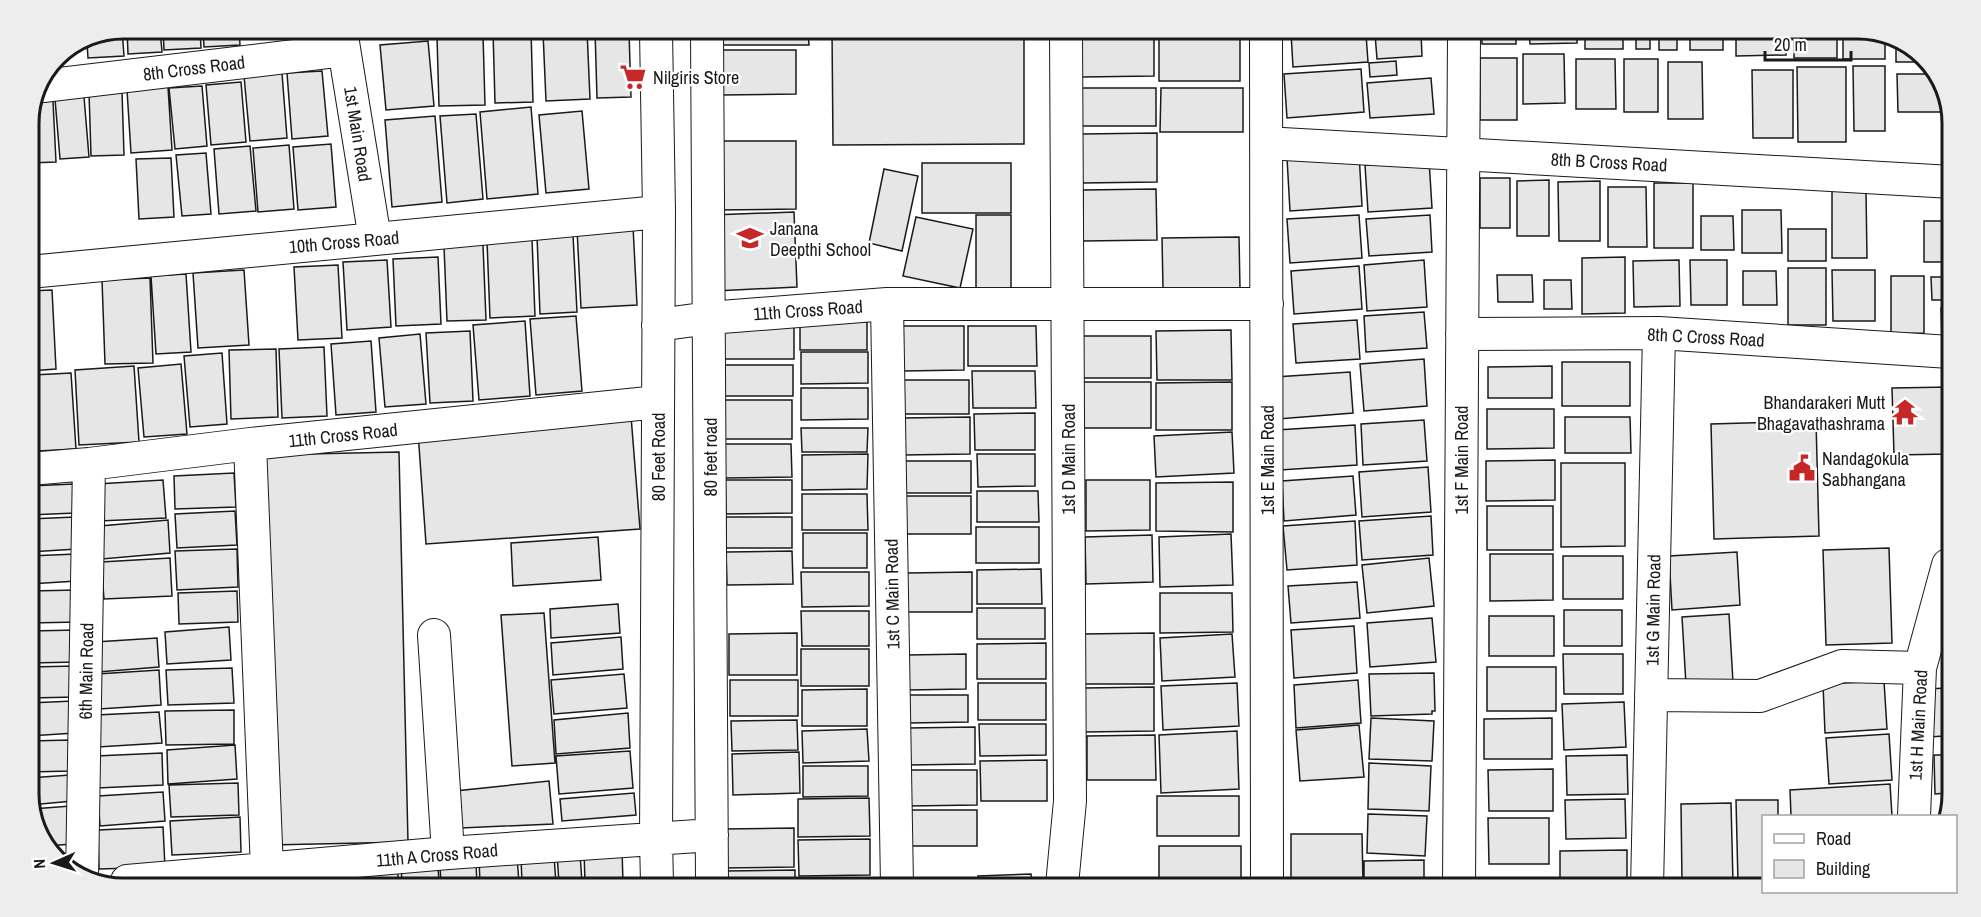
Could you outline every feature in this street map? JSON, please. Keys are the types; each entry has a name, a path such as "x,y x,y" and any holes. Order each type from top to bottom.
{"street":[{"name":"8th Cross Road","path":"48,85 343,39"},
{"name":"1st Main Road","path":"343,39 375,239"},
{"name":"80 Feet Road","path":"657,39 659,212 657,878"},
{"name":"80 feet road","path":"707,39 712,878"},
{"name":"1st D Main Road","path":"1063,878 1070,801 1066,39"},
{"name":"1st E Main Road","path":"1266,39 1267,878"},
{"name":"1st F Main Road","path":"1459,878 1464,39"},
{"name":"8th B Cross Road","path":"1267,143 1942,181"},
{"name":"10th Cross Road","path":"39,271 659,212"},
{"name":"11th Cross Road","path":"658,325 709,318 887,304 1267,304"},
{"name":"1st C Main Road","path":"887,304 897,878"},
{"name":"8th C Cross Road","path":"1462,334 1659,333 1942,351"},
{"name":"1st G Main Road","path":"1647,878 1659,333"},
{"name":"11th Cross Road","path":"39,468 658,402"},
{"path":"250,444 267,870"},
{"name":"6th Main Road","path":"83,833 89,464"},
{"name":"1st H Main Road","path":"1914,815 1920,668 1942,587"},
{"path":"434,635 448,853"},
{"path":"1651,695 1760,696 1842,666 1920,668"},
{"name":"11th A Cross Road","path":"165,878 448,853 712,835"}],"building":[{"path":"123,39 124,56 88,58 87,47 96,43"},
{"path":"127,39 161,39 162,52 128,54"},
{"path":"163,39 201,39 201,48 164,50"},
{"path":"204,39 240,39 240,45 204,47"},
{"path":"437,39 483,39 485,105 439,106"},
{"path":"493,39 531,39 533,102 495,103"},
{"path":"543,39 587,39 590,99 546,101"},
{"path":"595,39 629,39 631,97 597,98"},
{"path":"723,39 809,39 809,45 723,45"},
{"path":"832,39 1024,39 1024,144 833,145"},
{"path":"1082,39 1154,39 1154,76 1082,77"},
{"path":"1159,39 1240,39 1240,81 1159,81"},
{"path":"1291,39 1366,39 1368,62 1293,67"},
{"path":"1375,39 1421,39 1422,56 1377,59"},
{"path":"1482,39 1516,39 1516,44 1482,44"},
{"path":"1530,39 1577,39 1577,43 1530,44"},
{"path":"1585,39 1623,39 1623,49 1585,49"},
{"path":"1636,39 1650,39 1650,49 1636,49"},
{"path":"1659,39 1677,39 1677,50 1659,50"},
{"path":"1690,39 1723,39 1723,50 1690,50"},
{"path":"1736,39 1786,39 1786,55 1736,56"},
{"path":"1794,39 1837,39 1837,58 1794,58"},
{"path":"1843,39 1885,44 1885,59 1843,59"},
{"path":"428,41 434,106 386,110 380,45"},
{"path":"1896,48 1915,62 1896,62"},
{"path":"721,50 796,50 796,94 721,95"},
{"path":"1523,54 1564,54 1565,103 1523,104"},
{"path":"1480,58 1517,58 1517,120 1480,120"},
{"path":"1576,59 1615,59 1616,109 1576,109"},
{"path":"1624,59 1658,59 1658,112 1624,112"},
{"path":"1396,61 1397,75 1370,77 1369,63"},
{"path":"1668,62 1702,62 1703,119 1668,119"},
{"path":"1853,66 1885,66 1885,131 1854,131"},
{"path":"1797,67 1846,67 1846,142 1798,142"},
{"path":"1361,69 1364,112 1287,118 1284,74"},
{"path":"1752,70 1793,70 1793,138 1753,138"},
{"path":"322,71 328,136 292,139 287,73"},
{"path":"282,73 287,138 250,141 244,76"},
{"path":"1897,74 1926,74 1936,91 1941,112 1898,112"},
{"path":"1431,78 1434,114 1370,118 1367,83"},
{"path":"241,82 246,142 211,145 206,85"},
{"path":"202,86 207,146 175,149 169,88"},
{"path":"168,87 172,150 131,153 127,90"},
{"path":"1082,88 1156,88 1156,126 1082,126"},
{"path":"1161,88 1243,88 1243,132 1160,132"},
{"path":"122,91 124,155 91,156 89,92"},
{"path":"84,97 89,157 60,159 55,99"},
{"path":"53,101 56,162 39,163 39,117 42,102"},
{"path":"531,107 538,194 487,199 480,112"},
{"path":"582,111 589,189 546,193 539,115"},
{"path":"476,114 483,199 447,203 440,116"},
{"path":"435,116 442,202 392,207 385,120"},
{"path":"1157,133 1157,182 1082,183 1082,134"},
{"path":"716,141 796,141 796,209 716,210"},
{"path":"331,144 336,207 298,210 293,147"},
{"path":"289,145 294,209 258,212 253,148"},
{"path":"250,146 256,211 219,214 214,149"},
{"path":"206,153 211,214 182,216 176,155"},
{"path":"1359,153 1362,206 1290,211 1287,158"},
{"path":"171,158 174,217 139,219 136,159"},
{"path":"1429,160 1432,208 1368,212 1365,165"},
{"path":"922,163 1011,163 1011,213 922,213"},
{"path":"884,169 918,176 902,251 869,243"},
{"path":"1480,178 1510,178 1510,228 1480,228"},
{"path":"1549,180 1549,236 1517,236 1517,181"},
{"path":"1600,181 1600,241 1559,241 1558,182"},
{"path":"1654,183 1693,183 1693,248 1654,248"},
{"path":"1608,187 1646,187 1647,247 1608,247"},
{"path":"1156,189 1157,240 1083,241 1083,190"},
{"path":"1832,191 1866,191 1867,258 1832,258"},
{"path":"1742,210 1781,210 1782,253 1742,253"},
{"path":"794,212 797,287 715,291 711,215"},
{"path":"976,215 1011,215 1011,288 976,288"},
{"path":"1359,215 1362,258 1290,263 1287,219"},
{"path":"1430,215 1432,252 1369,256 1366,219"},
{"path":"1701,216 1733,216 1734,250 1701,250"},
{"path":"916,217 973,229 960,288 903,276"},
{"path":"1924,221 1942,221 1942,262 1924,262"},
{"path":"633,226 637,305 581,308 577,229"},
{"path":"1788,229 1826,229 1826,261 1788,261"},
{"path":"573,235 577,312 540,314 537,236"},
{"path":"1239,237 1240,288 1163,288 1162,238"},
{"path":"532,239 535,316 490,318 487,241"},
{"path":"483,245 486,320 447,321 444,246"},
{"path":"438,257 441,324 396,326 393,259"},
{"path":"1625,257 1625,313 1582,314 1582,258"},
{"path":"387,260 391,327 347,330 343,262"},
{"path":"1424,260 1427,307 1367,311 1364,265"},
{"path":"1679,260 1680,306 1634,307 1633,261"},
{"path":"1690,260 1727,260 1727,305 1691,305"},
{"path":"338,265 342,338 298,340 294,267"},
{"path":"1359,266 1362,309 1294,314 1291,271"},
{"path":"1788,268 1826,268 1826,325 1788,325"},
{"path":"244,270 249,345 198,348 193,273"},
{"path":"1832,270 1875,270 1875,321 1833,321"},
{"path":"1743,271 1776,271 1777,305 1743,305"},
{"path":"186,274 191,352 156,354 151,276"},
{"path":"1497,275 1532,275 1533,302 1498,302"},
{"path":"1891,276 1924,276 1924,333 1891,334"},
{"path":"1931,277 1942,277 1942,300 1932,300"},
{"path":"150,278 153,363 105,364 102,280"},
{"path":"1544,280 1571,280 1572,309 1544,309"},
{"path":"52,290 56,369 39,370 39,291"},
{"path":"1424,312 1427,348 1366,352 1364,316"},
{"path":"576,316 582,391 536,395 530,319"},
{"path":"1357,320 1360,359 1296,363 1293,324"},
{"path":"525,321 530,396 479,400 473,325"},
{"path":"800,322 867,322 867,350 800,350"},
{"path":"794,323 794,359 723,359 723,324"},
{"path":"903,326 964,326 964,370 903,371"},
{"path":"968,326 1036,326 1037,366 968,366"},
{"path":"1231,330 1232,380 1157,380 1156,331"},
{"path":"470,331 473,401 430,403 426,333"},
{"path":"420,334 426,404 385,407 379,338"},
{"path":"1083,336 1151,336 1151,378 1083,378"},
{"path":"371,341 376,412 336,415 331,344"},
{"path":"324,347 327,416 282,418 279,349"},
{"path":"276,349 278,417 231,419 229,350"},
{"path":"801,352 868,352 868,383 801,384"},
{"path":"222,353 227,424 190,427 184,356"},
{"path":"1424,359 1427,406 1364,411 1360,364"},
{"path":"1562,362 1630,362 1630,406 1562,406"},
{"path":"181,364 187,434 144,437 138,368"},
{"path":"723,365 793,365 793,396 724,396"},
{"path":"134,366 139,442 79,445 75,370"},
{"path":"1552,366 1552,398 1488,398 1488,367"},
{"path":"972,371 1035,371 1036,408 973,408"},
{"path":"1350,372 1353,413 1278,419 1275,377"},
{"path":"71,373 76,449 39,451 39,375"},
{"path":"904,380 969,380 969,414 903,414"},
{"path":"1083,382 1151,382 1151,428 1083,428"},
{"path":"1232,382 1232,430 1156,430 1156,383"},
{"path":"1942,387 1942,454 1894,455 1892,388"},
{"path":"801,388 868,388 868,419 801,420"},
{"path":"724,400 792,400 792,439 724,439"},
{"path":"1487,409 1554,409 1554,448 1487,449"},
{"path":"1035,413 1035,450 975,450 974,414"},
{"path":"631,416 640,529 426,544 418,432"},
{"path":"970,417 970,454 903,455 903,418"},
{"path":"1565,417 1630,417 1631,453 1565,453"},
{"path":"1424,420 1427,461 1363,465 1361,424"},
{"path":"1816,421 1819,536 1714,539 1711,424"},
{"path":"1355,425 1357,465 1280,470 1277,430"},
{"path":"801,428 868,428 867,452 802,452"},
{"path":"1232,432 1234,473 1156,477 1154,436"},
{"path":"725,444 791,444 792,477 725,478"},
{"path":"399,452 408,842 270,845 261,455"},
{"path":"868,454 867,489 802,490 802,455"},
{"path":"977,454 1035,454 1035,486 978,487"},
{"path":"1555,460 1555,500 1486,501 1486,461"},
{"path":"903,461 971,461 971,493 902,493"},
{"path":"1561,463 1625,463 1625,546 1561,547"},
{"path":"1428,467 1431,512 1362,517 1359,472"},
{"path":"234,473 236,507 175,509 174,476"},
{"path":"1353,476 1356,515 1284,521 1282,481"},
{"path":"163,480 166,518 99,521 97,484"},
{"path":"725,480 792,480 792,513 726,514"},
{"path":"1086,480 1150,480 1150,530 1086,531"},
{"path":"1233,482 1233,532 1156,531 1156,483"},
{"path":"74,484 75,513 39,515 39,486"},
{"path":"977,491 1038,491 1039,522 977,522"},
{"path":"802,494 867,494 868,530 802,530"},
{"path":"903,496 971,496 971,534 903,534"},
{"path":"1487,506 1553,506 1553,550 1487,550"},
{"path":"235,511 237,545 177,548 175,514"},
{"path":"1431,516 1433,555 1362,560 1359,521"},
{"path":"75,517 77,549 39,551 39,519"},
{"path":"726,517 792,517 792,548 726,548"},
{"path":"168,520 170,553 102,559 100,526"},
{"path":"1355,521 1357,565 1287,570 1283,526"},
{"path":"976,527 1039,527 1039,563 976,563"},
{"path":"803,533 867,533 867,568 803,568"},
{"path":"1231,534 1233,585 1160,587 1159,537"},
{"path":"1152,535 1153,582 1086,584 1085,537"},
{"path":"598,537 601,580 513,586 511,543"},
{"path":"1889,548 1892,643 1826,645 1823,550"},
{"path":"237,549 238,587 177,590 175,551"},
{"path":"792,551 793,584 727,585 726,552"},
{"path":"1737,552 1740,605 1672,610 1669,556"},
{"path":"76,554 77,581 39,583 39,556"},
{"path":"1490,554 1553,554 1553,600 1490,601"},
{"path":"1563,556 1623,556 1623,599 1563,599"},
{"path":"170,558 172,596 104,599 101,562"},
{"path":"1429,558 1434,606 1367,613 1362,565"},
{"path":"1041,569 1042,604 977,604 977,570"},
{"path":"801,572 869,572 869,606 802,607"},
{"path":"972,572 972,612 907,612 907,573"},
{"path":"1357,582 1360,618 1291,623 1288,586"},
{"path":"78,590 79,622 39,623 39,591"},
{"path":"237,591 238,622 179,624 178,593"},
{"path":"1160,593 1232,593 1233,632 1160,633"},
{"path":"618,604 620,633 551,638 550,609"},
{"path":"977,608 1045,608 1045,639 977,639"},
{"path":"1564,610 1622,610 1622,646 1564,646"},
{"path":"801,611 869,611 869,646 802,646"},
{"path":"544,613 555,763 512,766 501,615"},
{"path":"1729,614 1733,682 1686,685 1682,617"},
{"path":"1489,616 1554,616 1554,656 1489,656"},
{"path":"1432,618 1436,662 1370,667 1367,623"},
{"path":"1354,626 1357,673 1294,678 1291,630"},
{"path":"229,627 231,660 167,664 165,632"},
{"path":"78,630 78,662 39,663 39,631"},
{"path":"797,633 797,675 729,675 729,634"},
{"path":"1154,633 1154,684 1084,684 1083,634"},
{"path":"1232,634 1235,677 1162,681 1160,638"},
{"path":"621,637 623,669 553,675 551,643"},
{"path":"157,638 159,667 98,672 95,642"},
{"path":"1046,643 1046,679 977,679 977,644"},
{"path":"801,649 869,649 869,686 801,686"},
{"path":"966,654 966,689 908,690 908,655"},
{"path":"1563,654 1623,654 1623,694 1564,694"},
{"path":"76,666 77,697 39,698 39,667"},
{"path":"1487,667 1556,667 1556,711 1487,711"},
{"path":"232,668 234,703 168,705 166,670"},
{"path":"159,670 161,705 99,709 97,674"},
{"path":"1434,673 1435,711 1432,711 1432,714 1371,716 1369,674"},
{"path":"624,674 627,708 554,714 551,680"},
{"path":"730,680 798,680 798,716 730,716"},
{"path":"1358,680 1361,723 1296,728 1294,685"},
{"path":"1884,681 1887,729 1825,733 1823,684"},
{"path":"978,683 1046,683 1046,720 978,720"},
{"path":"1237,683 1239,726 1163,730 1161,686"},
{"path":"1154,687 1154,731 1084,732 1084,688"},
{"path":"1942,688 1942,736 1927,737 1926,689"},
{"path":"867,689 867,726 802,726 802,690"},
{"path":"908,695 968,695 968,722 909,723"},
{"path":"73,701 75,733 39,735 39,703"},
{"path":"1624,702 1626,747 1564,750 1562,704"},
{"path":"234,710 234,744 166,745 165,711"},
{"path":"159,712 162,743 98,747 96,715"},
{"path":"628,713 630,748 556,754 554,720"},
{"path":"1371,718 1434,721 1432,761 1369,759"},
{"path":"1552,718 1552,759 1484,759 1484,719"},
{"path":"797,720 798,750 732,751 731,721"},
{"path":"979,724 1046,724 1046,755 980,756"},
{"path":"1359,725 1364,777 1300,781 1296,730"},
{"path":"975,727 975,764 908,765 907,728"},
{"path":"867,729 869,761 803,763 802,731"},
{"path":"1237,731 1239,789 1161,793 1159,735"},
{"path":"1889,734 1892,780 1829,784 1826,738"},
{"path":"1155,735 1156,780 1087,780 1087,736"},
{"path":"70,740 71,771 39,772 39,741"},
{"path":"235,745 237,779 168,784 167,750"},
{"path":"630,751 633,788 559,794 556,756"},
{"path":"799,752 800,793 733,795 732,754"},
{"path":"162,753 163,785 97,788 96,756"},
{"path":"1627,755 1628,794 1567,795 1566,756"},
{"path":"1934,755 1942,755 1942,793 1935,794"},
{"path":"1047,760 1047,801 981,801 980,761"},
{"path":"1369,763 1431,766 1429,811 1368,809"},
{"path":"803,766 868,766 868,796 803,797"},
{"path":"1553,769 1553,811 1489,811 1488,770"},
{"path":"907,770 977,770 977,805 908,806"},
{"path":"70,775 73,801 40,804 39,777"},
{"path":"549,781 553,824 461,828 455,791"},
{"path":"238,783 239,815 171,817 169,785"},
{"path":"1890,784 1892,815 1791,815 1790,790"},
{"path":"163,792 165,821 100,826 98,796"},
{"path":"634,793 636,815 562,821 560,799"},
{"path":"1157,796 1239,796 1239,836 1157,836"},
{"path":"869,798 870,836 798,837 798,799"},
{"path":"1625,799 1626,838 1566,839 1565,800"},
{"path":"1736,800 1778,800 1778,815 1762,815 1762,878 1738,878"},
{"path":"1731,803 1733,878 1682,878 1681,804"},
{"path":"71,806 72,833 49,833 41,810"},
{"path":"906,810 977,810 977,846 906,846"},
{"path":"1368,814 1427,816 1425,856 1367,853"},
{"path":"240,817 241,852 172,855 170,821"},
{"path":"1488,818 1549,818 1549,864 1489,864"},
{"path":"163,827 165,867 99,869 98,830"},
{"path":"794,828 794,867 723,868 723,829"},
{"path":"1291,834 1362,834 1363,878 1291,878"},
{"path":"870,839 870,875 799,876 798,840"},
{"path":"1159,846 1241,846 1241,878 1159,878"},
{"path":"622,849 623,878 585,878 584,850"},
{"path":"1627,850 1627,878 1560,878 1560,851"},
{"path":"580,853 582,878 559,878 557,854"},
{"path":"517,856 519,878 480,878 479,859"},
{"path":"554,856 556,878 522,878 521,858"},
{"path":"1424,860 1424,878 1364,878 1364,861"},
{"path":"476,864 477,878 441,878 440,866"},
{"path":"438,866 439,878 402,878 401,868"},
{"path":"398,870 398,878 363,878 363,872"},
{"path":"795,870 795,878 723,878 723,871"},
{"path":"359,872 359,878 329,878 329,873"},
{"path":"1031,874 1031,878 978,878 978,876"}],"place":[{"name":"Nilgiris Store","path":"633,77"},
{"name":"Janana Deepthi School","path":"750,238"},
{"name":"Bhandarakeri Mutt Bhagavathashrama","path":"1905,412"},
{"name":"Nandagokula Sabhangana","path":"1802,468"}]}
